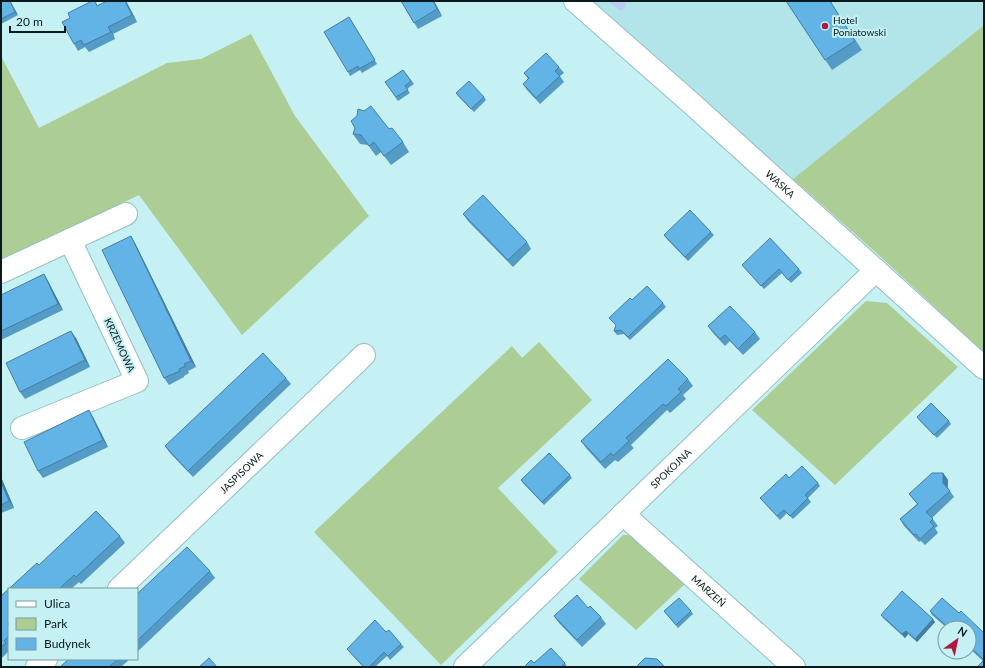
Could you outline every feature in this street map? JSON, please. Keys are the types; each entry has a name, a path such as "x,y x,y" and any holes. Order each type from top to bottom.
{"street":[{"name":"WĄSKA","path":"575,1 984,368"},
{"path":"1,272 126,214"},
{"name":"KRZEMOWA","path":"22,428 137,381 70,240"},
{"name":"SPOKOJNA","path":"465,667 876,270"},
{"name":"JASPISOWA","path":"120,588 364,355"},
{"name":"MARZEŃ","path":"623,514 794,667"},
{"path":"37,667 45,660"}],"shaded area":[{"path":"591,1 984,1 984,25 793,179"},
{"path":"607,1 625,1 626,6 621,11"}],"green space":[{"path":"984,25 984,353 882,258 793,179"},
{"path":"251,34 295,116 369,216 242,335 139,195 1,261 1,56 39,128 167,63 201,59"},
{"path":"866,301 887,303 958,367 835,485 752,410"},
{"path":"539,342 592,400 498,488 558,552 441,665 314,532 512,346 522,358"},
{"path":"623,535 635,535 687,582 636,630 579,579"}],"building":[{"path":"1,1 10,1 15,12 1,19"},
{"path":"92,1 95,1 97,6 107,1 125,1 132,15 108,27 111,32 84,45 81,40 74,44 62,22 70,18 68,13"},
{"path":"401,1 433,1 437,9 414,23"},
{"name":"Hotel Poniatowski","path":"786,1 830,1 855,41 825,60"},
{"path":"349,17 375,60 359,69 358,66 348,72 324,32"},
{"path":"546,53 559,67 555,71 560,76 536,98 523,84 529,78 524,73"},
{"path":"403,70 411,81 405,86 408,90 396,97 385,82"},
{"path":"469,81 484,97 471,109 456,93"},
{"path":"371,106 389,129 392,128 403,142 384,156 374,142 369,146 361,135 353,134 355,128 351,121 357,116 358,109 364,111"},
{"path":"483,195 527,242 508,260 463,214"},
{"path":"690,210 711,232 685,257 664,235"},
{"path":"131,236 191,361 184,364 185,366 179,369 180,371 164,378 102,250"},
{"path":"770,238 799,269 788,280 779,269 761,286 742,265"},
{"path":"44,274 58,304 1,331 1,295"},
{"path":"647,286 663,303 628,337 621,330 614,331 616,325 609,318 630,298 632,300"},
{"path":"730,306 755,332 738,349 725,335 720,339 708,326"},
{"path":"71,331 85,360 20,392 6,363"},
{"path":"263,353 286,378 188,471 165,446"},
{"path":"668,359 688,379 678,389 681,392 666,406 663,404 626,438 629,441 613,456 611,453 601,462 581,441"},
{"path":"931,403 949,421 934,435 917,417"},
{"path":"89,410 103,440 38,471 24,442"},
{"path":"549,453 570,475 542,502 521,480"},
{"path":"802,466 818,483 805,495 808,498 790,516 784,510 777,516 760,498 786,474 789,478"},
{"path":"932,473 943,473 943,483 950,491 926,512 933,519 930,522 934,526 920,539 916,534 914,535 900,519 918,504 909,494"},
{"path":"1,482 9,501 1,505"},
{"path":"96,511 120,536 76,577 74,575 60,588 10,588 37,563 39,565"},
{"path":"187,547 210,571 138,640 138,593"},
{"path":"8,590 8,637 4,641 6,643 1,647 1,596"},
{"path":"902,591 933,619 915,639 906,631 902,634 881,615"},
{"path":"577,595 588,608 590,606 601,617 577,640 554,616"},
{"path":"679,598 691,611 676,625 664,611"},
{"path":"942,598 959,613 961,611 970,620 940,620 930,611"},
{"path":"375,620 386,632 389,630 401,644 388,656 384,652 369,667 364,667 347,649"},
{"path":"977,626 984,633 984,660 977,653"},
{"path":"551,648 565,663 561,667 524,667 531,660 534,663"},
{"path":"209,658 217,667 199,667"},
{"path":"645,658 657,659 665,667 636,667"},
{"path":"68,660 117,660 109,667 60,667"},
{"path":"984,660 984,667 977,667"}],"place":[{"name":"Hotel Poniatowski","path":"825,26"}]}
